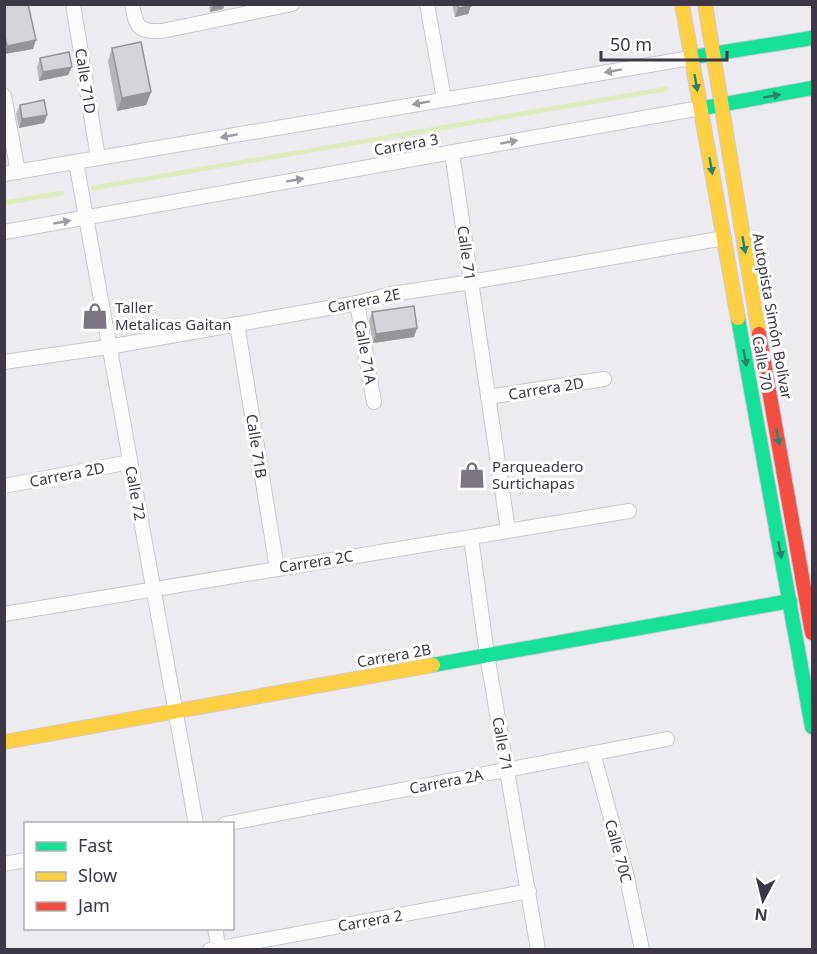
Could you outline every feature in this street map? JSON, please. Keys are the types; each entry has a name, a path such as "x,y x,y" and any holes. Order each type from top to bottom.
{"main road":[{"name":"Calle 70","path":"682,4 813,727"},
{"name":"Autopista Simón Bolívar","path":"705,4 742,235 813,633"},
{"path":"692,58 813,38"},
{"name":"Carrera 3","path":"700,108 813,88"},
{"name":"Carrera 2B","path":"4,742 790,601"}],"street":[{"name":"Calle 71D","path":"73,4 98,158"},
{"path":"132,4 139,28 147,32 162,32 292,4"},
{"path":"427,4 444,99"},
{"path":"4,96 11,173 692,58"},
{"name":"Carrera 3","path":"4,232 700,108"},
{"name":"Calle 71","path":"452,153 508,531"},
{"name":"Calle 72","path":"76,162 196,822"},
{"name":"Carrera 2E","path":"4,362 237,324 357,303 392,294 724,238"},
{"name":"Calle 71A","path":"357,303 374,402"},
{"name":"Calle 71B","path":"237,324 277,568"},
{"name":"Carrera 2D","path":"488,397 604,379"},
{"name":"Carrera 2D","path":"4,486 130,462"},
{"name":"Carrera 2C","path":"4,614 628,511"},
{"name":"Calle 71","path":"471,537 488,655 538,950"},
{"name":"Carrera 2A","path":"234,822 668,739"},
{"name":"Calle 70C","path":"593,753 626,873 642,950"},
{"path":"4,864 24,860"},
{"name":"Carrera 2","path":"216,949 529,891"},
{"path":"215,930 216,949"}],"building":[{"path":"4,4 28,4 36,40 7,46 4,33"},
{"path":"457,4 471,4 471,6 458,8"},
{"path":"141,42 151,92 122,98 112,48"},
{"path":"69,52 72,67 43,72 40,58"},
{"path":"44,100 47,115 22,119 20,105"},
{"path":"414,306 417,328 376,334 372,312"}],"waterway":[{"path":"93,188 666,89"},
{"path":"4,203 62,193"}],"traffic: fast":[{"path":"700,56 812,38"},
{"path":"709,107 812,88"},
{"path":"738,318 812,727"},
{"path":"433,665 790,601"}],"traffic: slow":[{"path":"682,4 738,318"},
{"path":"705,4 759,334"},
{"path":"4,742 433,665"}],"traffic: jam":[{"path":"759,334 812,633"}],"place":[{"name":"Taller Metalicas Gaitan","path":"95,316"},
{"name":"Parqueadero Surtichapas","path":"472,475"}]}
